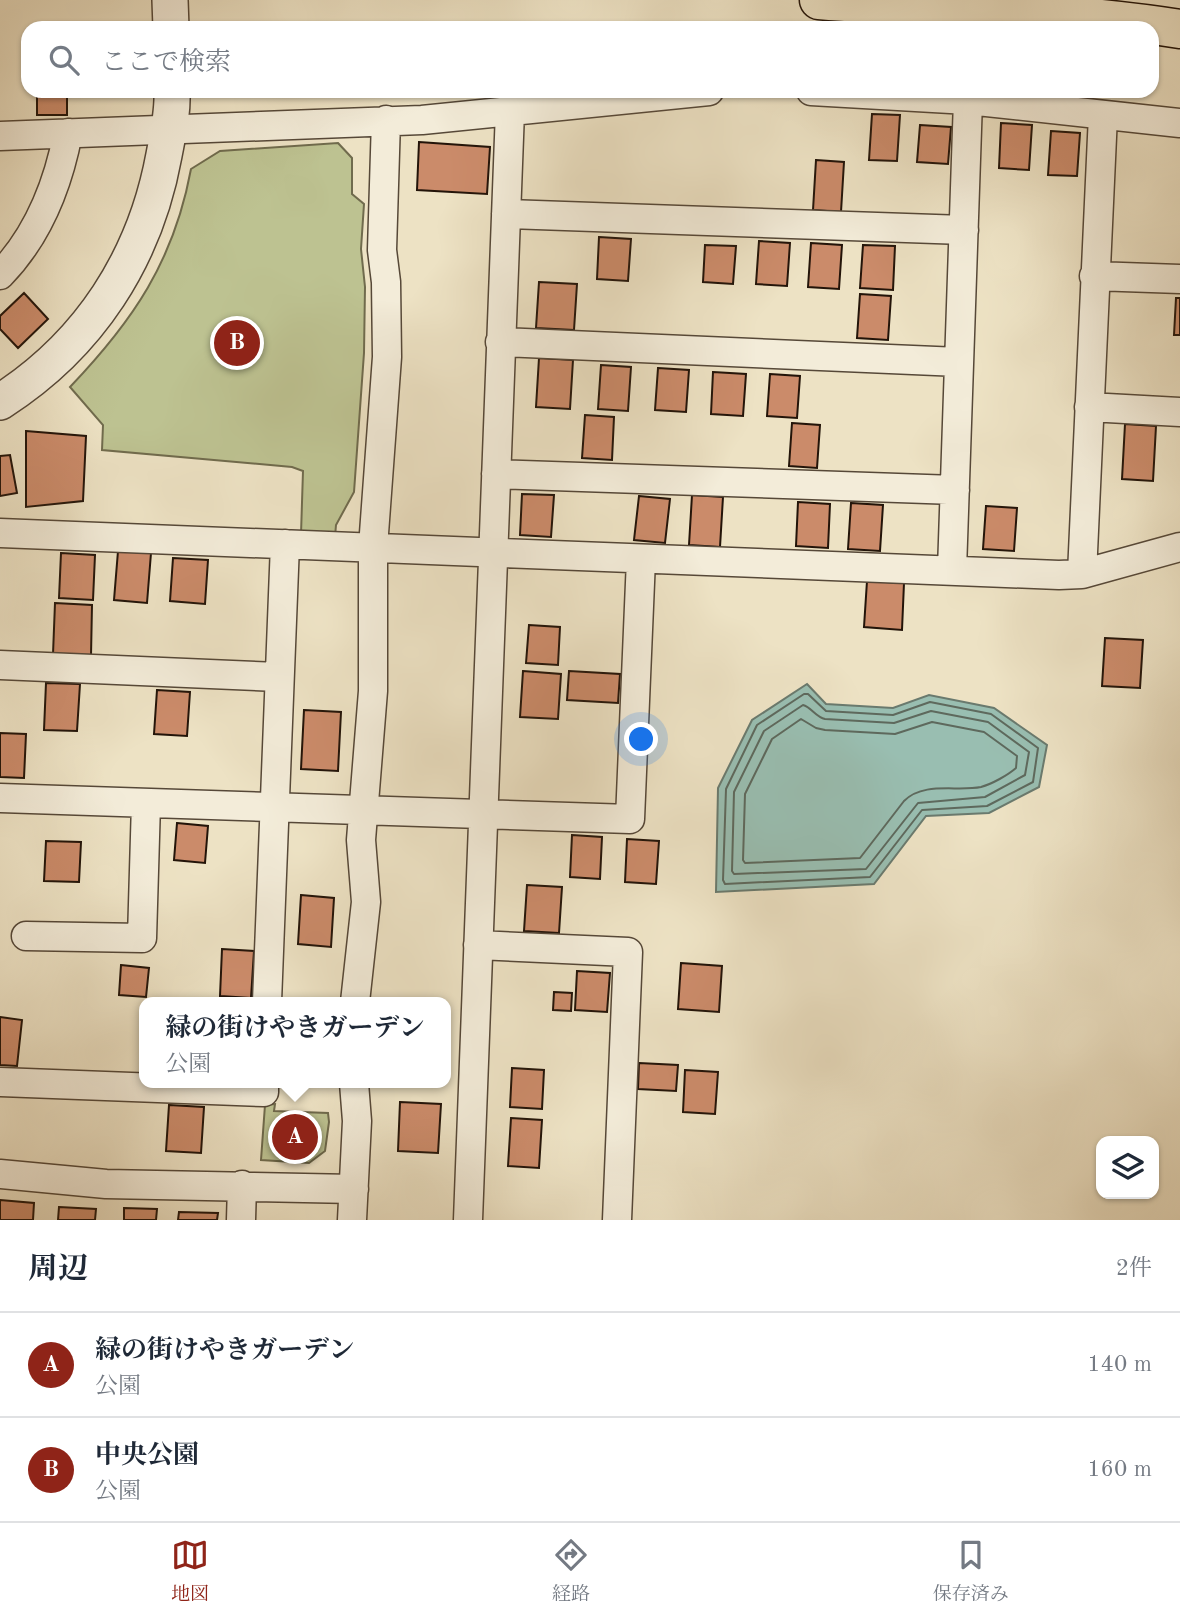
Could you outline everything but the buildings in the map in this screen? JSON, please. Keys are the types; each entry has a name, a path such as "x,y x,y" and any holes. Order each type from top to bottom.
{"highway":[{"path":"819,0 910,8 1051,14 1111,21"},
{"path":"1159,27 1180,29"}],"street":[{"path":"170,0 171,21"},
{"path":"0,136 68,133 171,109 422,120 639,98"},
{"path":"933,98 1180,123"},
{"path":"952,570 968,100"},
{"path":"0,402 78,337 118,283 148,222 171,109"},
{"path":"468,1220 510,111"},
{"path":"1082,574 1103,115"},
{"path":"356,997 366,902 361,839 362,809 374,678 373,547 387,357 386,282 382,250 386,120"},
{"path":"0,275 41,218 62,166 68,133"},
{"path":"506,215 964,230"},
{"path":"1094,276 1180,279"},
{"path":"500,342 960,362"},
{"path":"1089,407 1180,412"},
{"path":"496,474 955,490"},
{"path":"0,533 1059,575 1082,574 1180,547"},
{"path":"267,997 285,544"},
{"path":"0,797 630,819 641,559"},
{"path":"0,665 278,677"},
{"path":"26,936 142,939 146,803"},
{"path":"478,945 628,952 617,1220"},
{"path":"0,1082 139,1087"},
{"path":"158,1088 264,1092 264,1088"},
{"path":"352,1220 357,1121 354,1088"},
{"path":"0,1174 106,1184 354,1189"},
{"path":"241,1220 242,1185"}],"green space":[{"path":"338,143 352,158 352,194 364,204 361,249 365,287 364,353 354,492 336,525 335,537 301,534 303,471 292,467 102,450 103,425 70,387 113,338 148,288 174,233 191,169 220,151"},
{"path":"275,1104 274,1111 328,1113 325,1151 309,1163 261,1160 265,1105"}],"water":[{"path":"807,684 826,704 893,708 929,695 994,708 1047,745 1039,787 989,813 926,816 874,884 716,892 718,788 752,720"}],"place":[{"name":"中央公園","path":"237,343"},
{"name":"緑の街けやきガーデン","path":"295,1137"}]}
